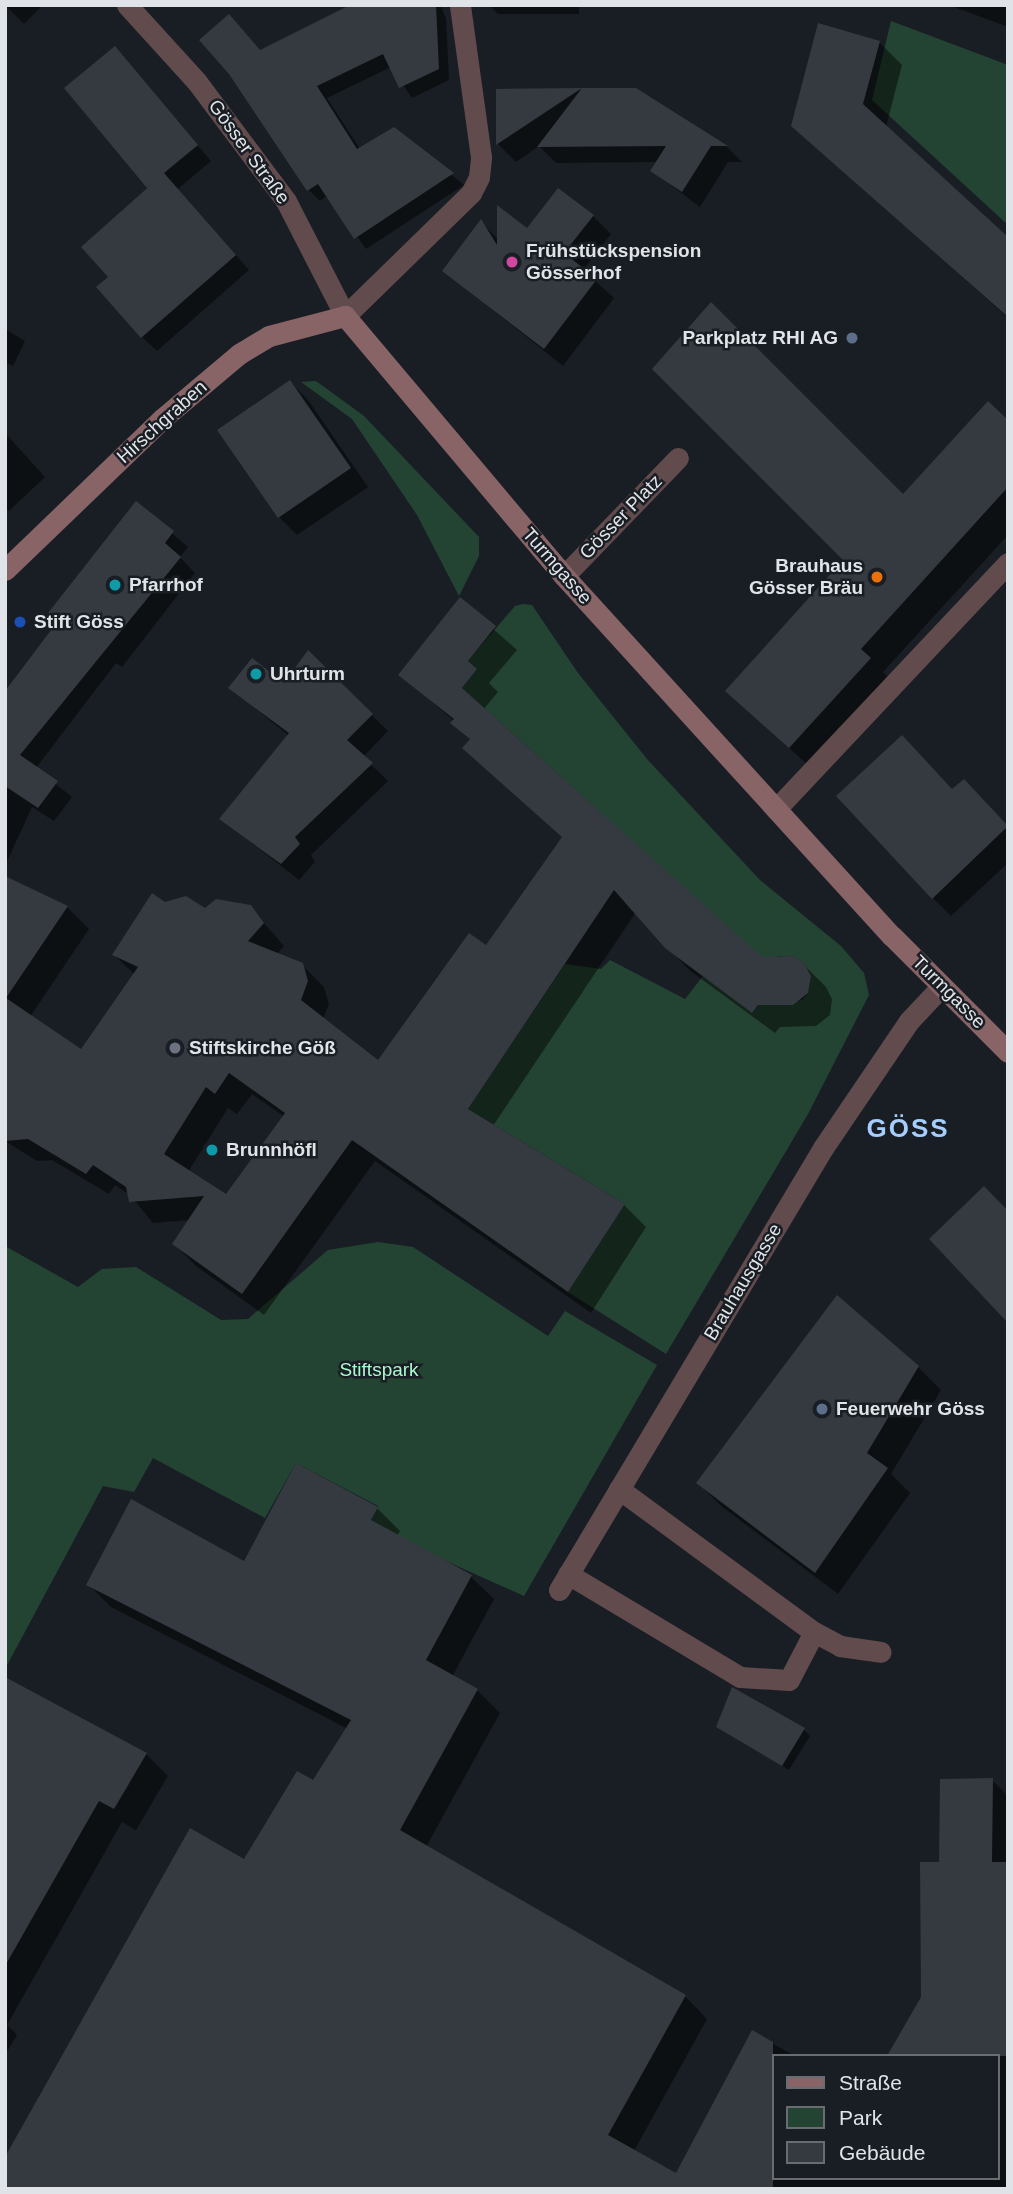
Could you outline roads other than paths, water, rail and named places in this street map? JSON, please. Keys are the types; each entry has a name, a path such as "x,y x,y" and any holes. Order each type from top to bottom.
{"main road":[{"name":"Hirschgraben","path":"5,570 163,418 239,354 269,336 345,316"},
{"name":"Turmgasse","path":"345,316 564,576 776,809 942,986 1008,1052"}],"street":[{"name":"Gösser Straße","path":"127,5 197,82 286,201 345,316"},
{"path":"345,316 471,193 479,177 481,157 460,5"},
{"name":"Gösser Platz","path":"564,576 678,458"},
{"path":"776,809 1008,563"},
{"name":"Brauhausgasse","path":"814,1632 789,1680 740,1677 564,1582 822,1148 909,1021 942,986"},
{"path":"619,1489 814,1632 840,1646 881,1653"}],"place":[{"name":"Frühstückspension Gösserhof","path":"512,262"},
{"name":"Parkplatz RHI AG","path":"852,338"},
{"name":"Brauhaus Gösser Bräu","path":"877,577"},
{"name":"Pfarrhof","path":"115,585"},
{"name":"Stift Göss","path":"20,622"},
{"name":"Uhrturm","path":"256,674"},
{"name":"Stiftskirche Göß","path":"175,1048"},
{"name":"Brunnhöfl","path":"212,1150"},
{"name":"Feuerwehr Göss","path":"822,1409"}],"district":[{"name":"GÖSS","path":"908,1129"}],"park label":[{"name":"Stiftspark","path":"379,1370"}]}
